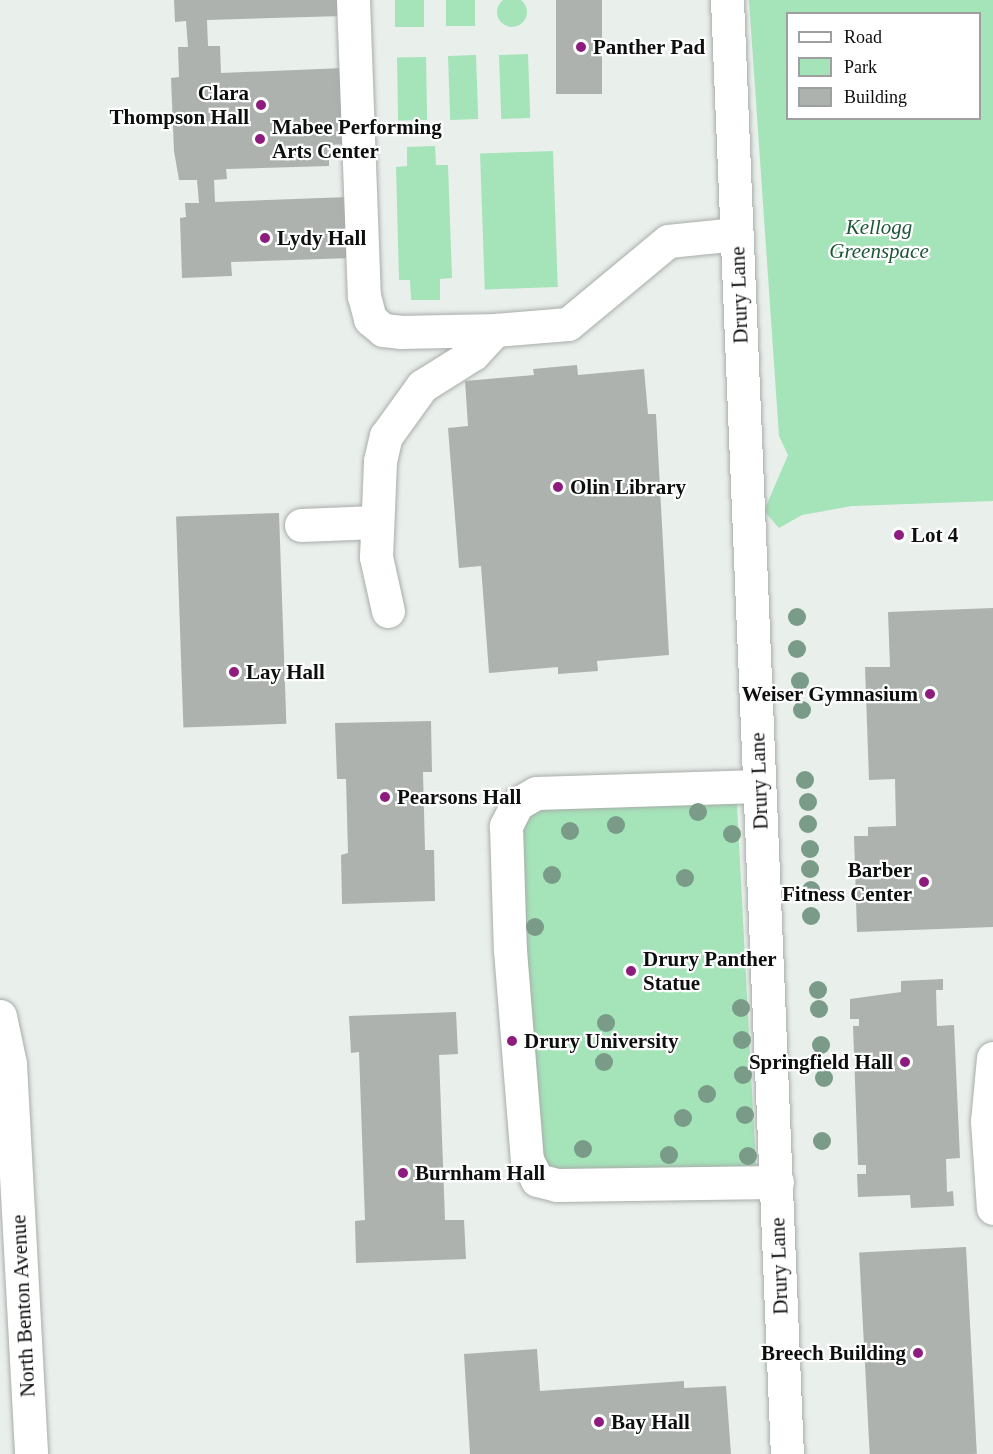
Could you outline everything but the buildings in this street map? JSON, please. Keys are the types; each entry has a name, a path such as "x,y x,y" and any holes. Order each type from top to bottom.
{"street":[{"path":"353,0 364,296 370,319 383,330 402,332 495,330 568,324 668,241 683,235 737,234"},
{"name":"Drury Lane","path":"727,0 787,1454"},
{"path":"388,611 376,557 380,461 386,436 400,412 422,387 473,354 495,330"},
{"path":"301,525 376,522"},
{"path":"759,786 536,793 517,804 507,826 510,950 527,1160 537,1180 557,1185 777,1182"},
{"name":"North Benton Avenue","path":"0,1016 10,1064 31,1454"},
{"path":"993,1059 987,1120 993,1208"}],"green space":[{"path":"504,-1 520,-1 526,6 526,18 518,26 506,26 498,18 498,6"},
{"path":"395,0 424,0 424,27 395,27"},
{"path":"446,0 475,0 475,26 446,26"},
{"name":"Kellogg Greenspace","path":"749,0 993,0 993,501 852,506 802,515 779,528 764,511 788,455 779,436"},
{"path":"528,54 530,118 501,119 499,55"},
{"path":"476,55 478,119 450,120 448,56"},
{"path":"426,57 427,120 398,120 397,58"},
{"path":"435,146 436,165 448,165 452,278 440,279 440,300 411,300 410,280 399,280 396,167 407,166 407,147"},
{"path":"553,151 558,287 485,289 480,154"},
{"path":"736,786 757,1183 537,1195 516,798"}],"place":[{"name":"Panther Pad","path":"581,47"},
{"name":"Clara Thompson Hall","path":"261,105"},
{"name":"Mabee Performing Arts Center","path":"260,139"},
{"name":"Lydy Hall","path":"265,238"},
{"name":"Olin Library","path":"558,487"},
{"name":"Lot 4","path":"899,535"},
{"name":"Lay Hall","path":"234,672"},
{"name":"Weiser Gymnasium","path":"930,694"},
{"name":"Pearsons Hall","path":"385,797"},
{"name":"Barber Fitness Center","path":"924,882"},
{"name":"Drury Panther Statue","path":"631,971"},
{"name":"Drury University","path":"512,1041"},
{"name":"Springfield Hall","path":"905,1062"},
{"name":"Burnham Hall","path":"403,1173"},
{"name":"Breech Building","path":"918,1353"},
{"name":"Bay Hall","path":"599,1422"}]}
